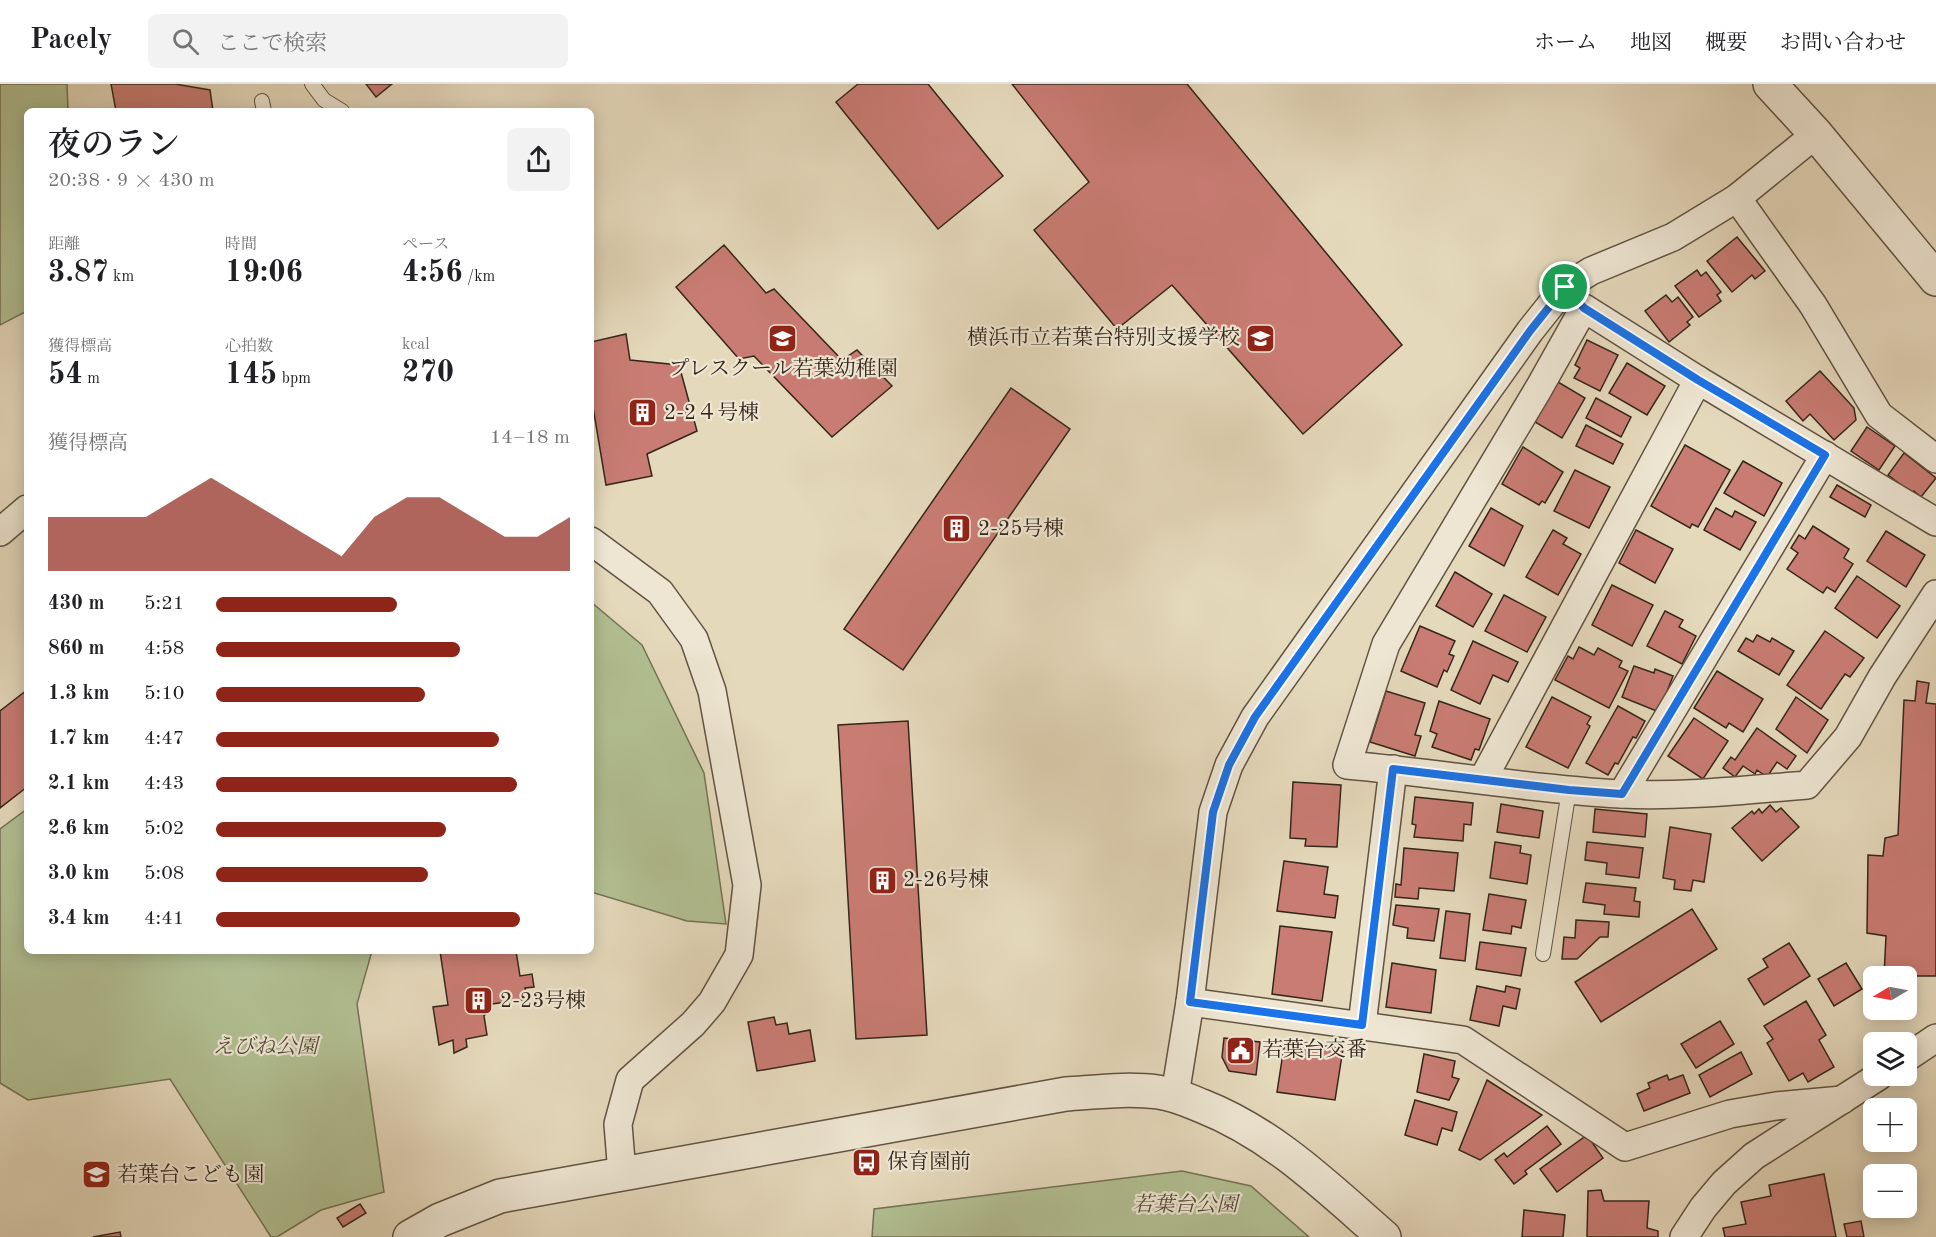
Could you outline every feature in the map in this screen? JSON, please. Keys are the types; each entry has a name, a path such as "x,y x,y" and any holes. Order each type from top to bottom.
{"street":[{"path":"1770,84 1816,134 1936,279"},
{"path":"1175,1095 1190,1002 1213,812 1234,755 1255,717 1530,331 1565,287 1591,271 1672,237 1737,198 1816,134"},
{"path":"1737,198 1813,304 1879,415 1936,459"},
{"path":"1565,287 1584,308 1698,380 1936,522"},
{"path":"1584,308 1386,644 1347,765 1622,794 1703,794 1807,785 1848,737 1882,677 1936,594"},
{"path":"1483,779 1698,380"},
{"path":"1622,794 1825,455"},
{"path":"0,532 24,512"},
{"path":"594,543 660,592 694,639 712,691 747,885 739,955 712,1002 693,1024 630,1080 618,1124 622,1174"},
{"path":"1362,1025 1393,769"},
{"path":"1190,1002 1463,1040 1626,1147 1731,1114 1776,1106 1842,1100"},
{"path":"1917,1051 1936,1038"},
{"path":"1684,1237 1703,1208 1724,1183 1754,1156 1864,1086"},
{"path":"410,1237 440,1220 500,1196 1066,1094 1117,1090 1175,1095 1218,1112 1255,1131 1295,1159 1384,1237"}],"lane":[{"path":"312,84 324,100 337,108"},
{"path":"1543,954 1569,790"}],"green space":[{"path":"0,84 67,84 68,108 24,108 24,313 0,325"},
{"path":"594,605 642,645 704,773 726,924 687,921 594,893"},
{"name":"えびね公園","path":"24,811 24,954 371,954 357,1004 384,1192 321,1210 277,1237 271,1237 170,1079 28,1100 0,1083 0,829"},
{"name":"若葉台公園","path":"1182,1171 1251,1186 1309,1237 872,1237 874,1209"}],"building":[{"path":"111,84 175,84 210,90 213,108 115,108"},
{"path":"366,84 392,84 376,97"},
{"path":"858,84 928,84 1003,176 938,229 836,102"},
{"path":"1012,84 1187,84 1402,345 1303,434 1172,285 1117,329 1034,230 1089,182"},
{"path":"1737,237 1765,271 1755,279 1752,275 1732,292 1707,261"},
{"path":"724,245 766,293 774,289 842,360 857,350 892,386 832,437 754,356 739,359 676,287"},
{"path":"1697,270 1701,276 1706,272 1721,292 1717,295 1721,301 1699,317 1675,286"},
{"path":"1666,295 1672,302 1678,297 1693,317 1687,322 1690,325 1669,342 1645,311"},
{"name":"2-2４号棟","path":"626,334 630,360 679,365 697,431 647,454 652,476 606,485 594,413 594,341"},
{"path":"1587,340 1618,355 1600,391 1574,378 1580,368 1575,365"},
{"path":"1627,363 1665,386 1647,415 1609,393"},
{"path":"1820,371 1854,408 1856,420 1834,440 1810,414 1803,421 1786,401"},
{"path":"1558,382 1585,398 1562,438 1535,422"},
{"name":"2-25号棟","path":"1011,388 1070,429 903,670 844,629"},
{"path":"1596,398 1631,417 1621,437 1586,418"},
{"path":"1586,425 1623,444 1613,464 1576,446"},
{"path":"1867,427 1895,446 1879,470 1851,451"},
{"path":"1685,445 1730,470 1698,527 1692,524 1690,528 1651,506"},
{"path":"1523,447 1563,472 1545,503 1542,501 1539,505 1502,484"},
{"path":"1904,453 1936,478 1921,497 1888,475"},
{"path":"1743,461 1782,483 1764,516 1724,493"},
{"path":"1575,470 1610,487 1589,528 1554,511"},
{"path":"1837,485 1871,505 1865,517 1830,497"},
{"path":"1491,508 1523,526 1504,566 1469,546"},
{"path":"1716,508 1732,517 1735,511 1756,522 1740,550 1704,530"},
{"path":"1813,526 1849,549 1844,558 1853,564 1835,592 1827,587 1823,593 1787,569 1798,553 1791,548 1799,535 1805,539"},
{"path":"1553,530 1567,538 1563,544 1581,554 1558,595 1526,577"},
{"path":"1636,530 1673,549 1655,583 1619,563"},
{"path":"1886,531 1925,555 1906,587 1867,561"},
{"path":"1455,572 1492,594 1473,627 1436,606"},
{"path":"1857,576 1900,606 1877,638 1835,608"},
{"path":"1612,585 1653,605 1632,646 1592,625"},
{"path":"1504,595 1546,617 1527,652 1485,631"},
{"path":"1665,611 1683,620 1679,627 1696,636 1682,664 1647,646"},
{"path":"1420,626 1455,641 1449,654 1454,656 1447,672 1444,670 1437,687 1401,671"},
{"path":"1825,631 1864,658 1850,677 1845,674 1821,709 1787,685"},
{"path":"1757,635 1770,642 1772,638 1794,651 1779,675 1738,651 1746,638 1753,642"},
{"path":"1473,641 1518,662 1508,682 1493,675 1480,704 1451,690"},
{"path":"1579,647 1594,655 1598,648 1622,661 1619,667 1628,671 1609,708 1555,680 1568,656 1573,659"},
{"path":"1634,666 1654,673 1655,669 1673,676 1659,712 1622,697"},
{"path":"1717,671 1763,699 1743,732 1729,723 1726,728 1694,708"},
{"path":"1917,681 1929,683 1926,703 1936,704 1936,976 1917,976 1917,966 1884,966 1886,936 1867,933 1868,855 1883,856 1885,838 1898,835 1904,700 1915,701"},
{"path":"1386,691 1425,703 1415,735 1421,736 1415,756 1370,742"},
{"path":"24,692 24,789 0,808 0,711"},
{"path":"1552,697 1591,717 1587,724 1590,726 1568,768 1526,747"},
{"path":"1796,697 1828,720 1807,753 1776,729"},
{"path":"1439,701 1490,719 1479,750 1475,749 1471,760 1432,747 1437,734 1430,731"},
{"path":"1618,706 1645,721 1636,738 1633,737 1618,764 1615,763 1608,775 1586,763"},
{"path":"1694,718 1728,741 1703,779 1668,756"},
{"name":"2-26号棟","path":"908,721 927,1035 856,1039 838,725"},
{"path":"1757,728 1796,756 1787,769 1777,762 1767,777 1757,770 1755,774 1743,766 1735,777 1723,768 1731,757 1735,760"},
{"path":"1293,782 1341,785 1337,847 1305,846 1306,839 1290,838"},
{"path":"1415,797 1473,803 1471,825 1464,824 1463,841 1414,837 1416,825 1412,824"},
{"path":"1501,804 1543,811 1539,838 1497,832"},
{"path":"1770,805 1776,812 1781,808 1799,827 1762,861 1732,828 1752,811 1754,814 1759,809 1762,813"},
{"path":"1595,809 1647,814 1645,837 1593,832"},
{"path":"1670,827 1711,834 1704,882 1693,880 1691,891 1674,889 1675,880 1663,878"},
{"path":"1495,842 1521,846 1520,853 1531,855 1527,884 1490,878"},
{"path":"1587,842 1643,848 1639,878 1606,874 1607,863 1585,860"},
{"path":"1404,848 1458,853 1454,891 1419,888 1418,899 1395,897 1396,884 1401,885"},
{"path":"1284,861 1328,867 1324,894 1338,896 1335,918 1277,911"},
{"path":"1586,883 1636,888 1634,901 1640,902 1639,917 1604,914 1605,905 1583,902"},
{"path":"1489,894 1526,900 1521,928 1512,926 1511,934 1483,930"},
{"path":"1396,905 1439,909 1434,941 1407,938 1408,928 1393,925"},
{"path":"1692,909 1717,949 1601,1022 1575,982"},
{"path":"1446,911 1470,914 1465,961 1440,958"},
{"path":"1576,920 1609,922 1608,937 1600,937 1577,959 1562,959 1564,937 1575,938"},
{"path":"1280,926 1332,932 1322,1001 1272,994"},
{"path":"1480,942 1526,948 1521,976 1476,969"},
{"path":"1789,943 1810,976 1764,1005 1748,979 1768,967 1763,959"},
{"name":"2-23号棟","path":"440,954 516,954 520,976 532,974 534,987 525,988 527,999 492,1004 484,1016 487,1035 466,1039 467,1047 454,1053 453,1040 439,1045 433,1007 448,1005"},
{"path":"1392,963 1436,970 1431,1013 1386,1007"},
{"path":"1846,963 1862,989 1834,1006 1818,979"},
{"path":"1477,986 1505,992 1506,986 1520,989 1516,1009 1503,1006 1499,1026 1470,1020"},
{"path":"1806,1001 1826,1035 1819,1040 1834,1067 1808,1082 1803,1073 1789,1081 1767,1043 1773,1039 1764,1026"},
{"path":"774,1017 776,1025 787,1023 789,1034 810,1030 815,1061 757,1071 748,1022"},
{"path":"1720,1021 1734,1044 1696,1068 1681,1044"},
{"name":"若葉台交番","path":"1224,1038 1260,1042 1256,1075 1229,1071 1222,1057"},
{"path":"1285,1040 1343,1049 1335,1100 1277,1092"},
{"path":"1741,1052 1752,1074 1710,1097 1699,1075"},
{"path":"1424,1054 1455,1061 1452,1077 1459,1079 1449,1100 1417,1092"},
{"path":"1667,1075 1669,1080 1683,1075 1690,1093 1644,1111 1637,1094 1650,1088 1648,1083"},
{"path":"1487,1080 1542,1115 1480,1160 1459,1150"},
{"path":"1415,1100 1457,1112 1452,1131 1442,1128 1437,1145 1405,1135"},
{"path":"1547,1126 1561,1144 1525,1171 1527,1174 1514,1184 1495,1160 1504,1153 1507,1157"},
{"path":"1587,1135 1603,1158 1557,1192 1540,1169"},
{"path":"1824,1174 1836,1237 1725,1237 1723,1228 1746,1224 1741,1202 1771,1196 1769,1185"},
{"path":"1601,1190 1604,1201 1649,1201 1647,1228 1658,1231 1658,1237 1587,1237 1588,1191"},
{"path":"360,1204 366,1213 343,1227 337,1218"},
{"path":"1524,1210 1565,1215 1563,1237 1522,1237"},
{"path":"1861,1221 1864,1237 1847,1237 1844,1224"},
{"path":"120,1232 121,1237 93,1237"}],"place":[{"name":"プレスクール若葉幼稚園","path":"783,338"},
{"name":"横浜市立若葉台特別支援学校","path":"1261,338"},
{"name":"2-2４号棟","path":"643,413"},
{"name":"2-25号棟","path":"957,529"},
{"name":"2-26号棟","path":"882,880"},
{"name":"2-23号棟","path":"479,1001"},
{"name":"若葉台交番","path":"1241,1050"},
{"name":"保育園前","path":"866,1162"},
{"name":"若葉台こども園","path":"96,1175"}],"route":[{"path":"1565,287 1584,308 1698,380 1825,455 1622,794 1393,769 1362,1025 1190,1002 1213,812 1229,765 1255,717 1530,331 1565,287"}]}
